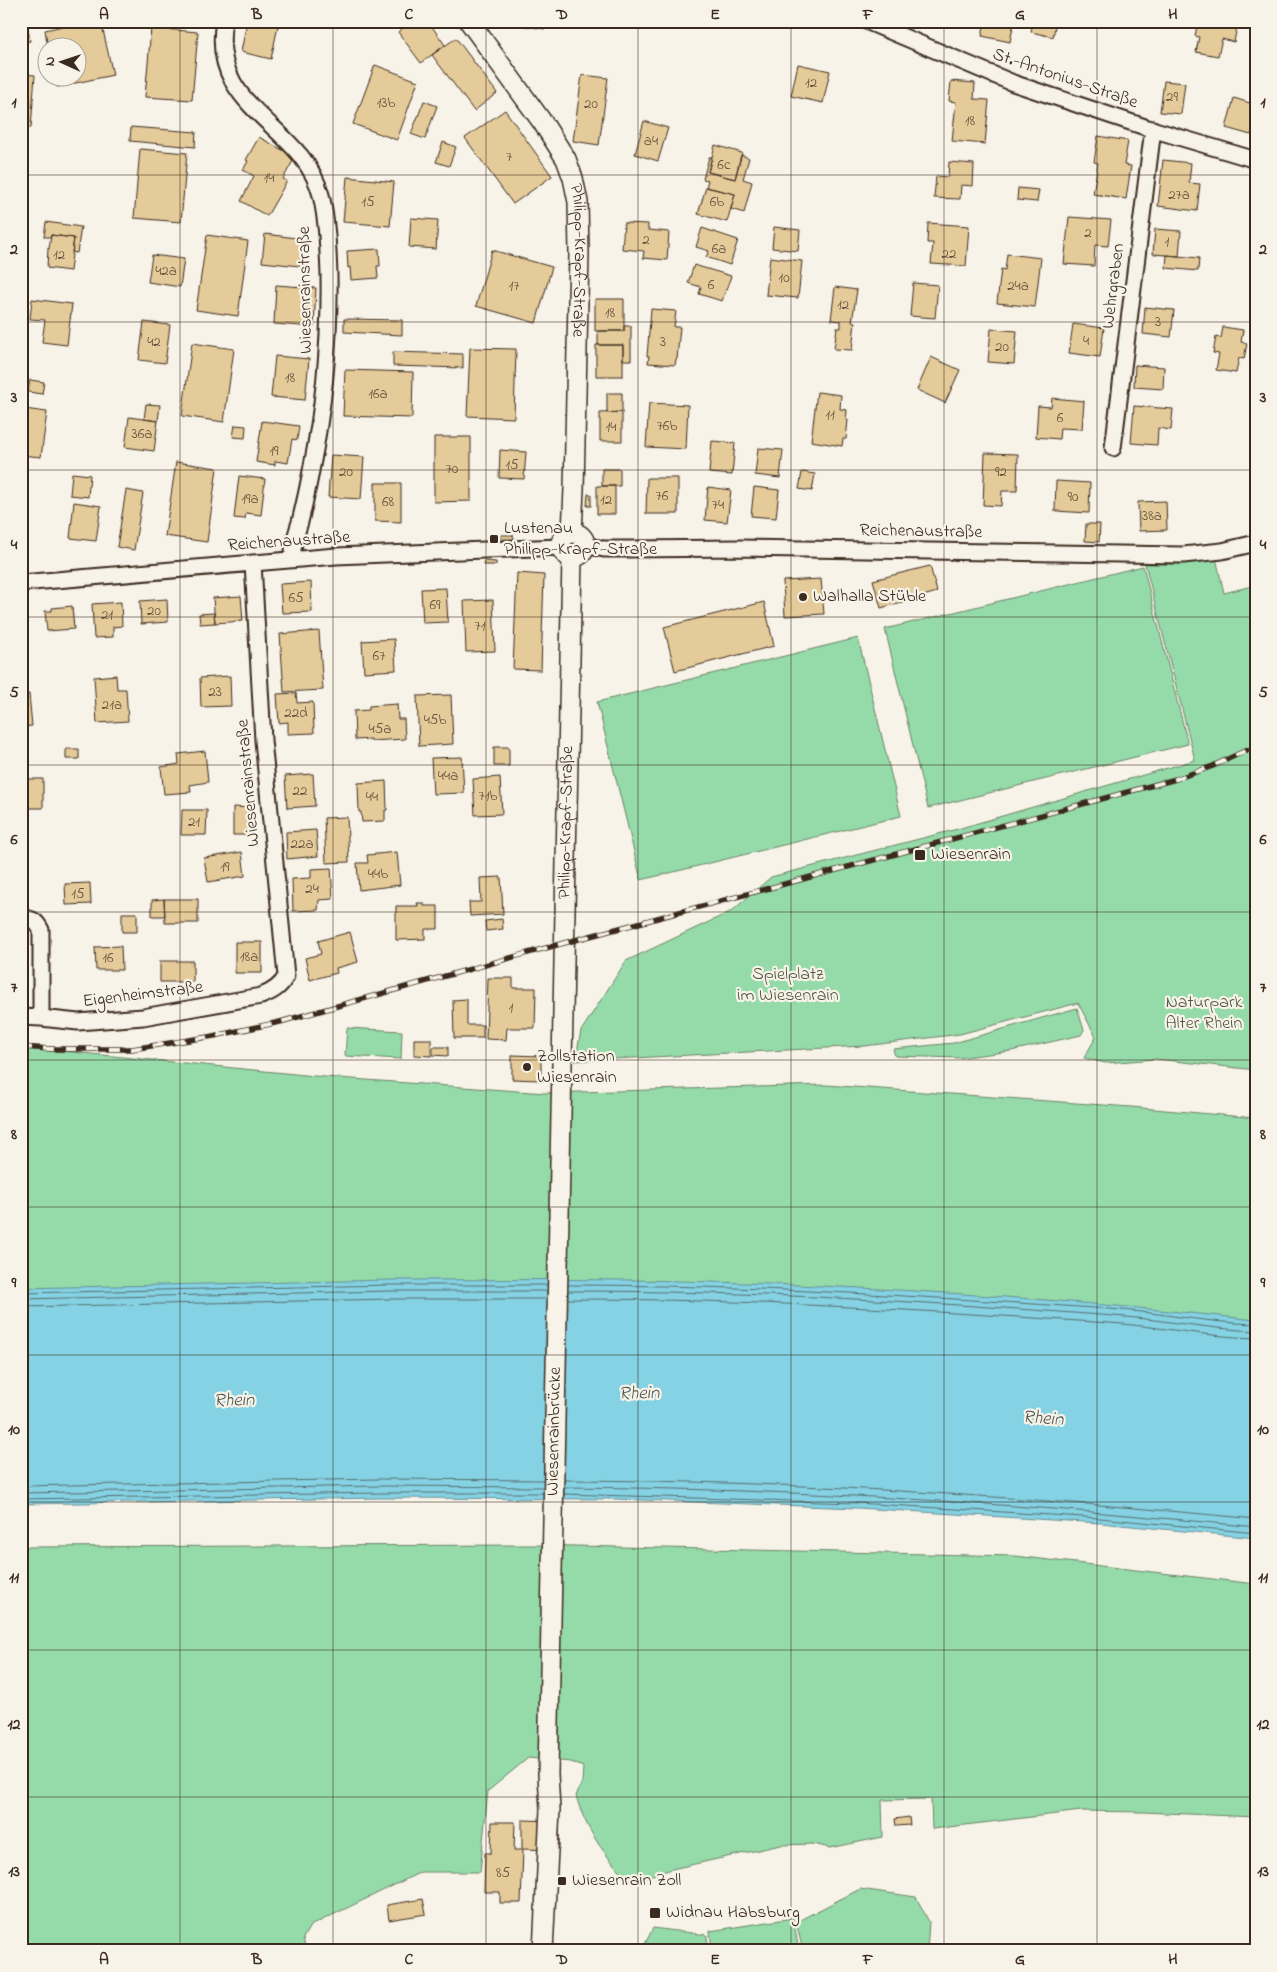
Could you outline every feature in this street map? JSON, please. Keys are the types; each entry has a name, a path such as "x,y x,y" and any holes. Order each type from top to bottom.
{"street":[{"name":"Wiesenrainstraße","path":"224,21 222,44 225,67 235,88 248,104 302,157 313,175 321,195 325,222 329,294 324,382 317,438 306,495 293,543 293,559"},
{"name":"Philipp-Krapf-Straße","path":"469,21 566,159 573,178 578,202 579,253 561,1088"},
{"name":"St.-Antonius-Straße","path":"866,21 1013,83 1153,129 1256,160"},
{"name":"Wehrgraben","path":"1113,448 1153,129"},
{"name":"Reichenaustraße","path":"21,583 293,559 572,546 604,549 740,548 1183,555 1222,551 1256,543"},
{"name":"Wiesenrainstraße","path":"253,563 264,740 286,976 284,981 271,992"},
{"path":"21,917 32,919 41,930 41,1018"},
{"name":"Eigenheimstraße","path":"21,1016 78,1022 143,1017 261,996 271,992"},
{"name":"Wiesenrainbrücke","path":"544,1951 550,1808 548,1774 561,1088"}],"green space":[{"path":"1216,558 1224,593 1256,585 1256,1070 1156,1059 1105,1063 1084,1058 1096,1037 1078,1003 960,1034 864,1046 575,1061 581,1031 626,961 732,911 771,877 954,830 1195,760 1145,564 1180,564"},
{"path":"1143,566 1188,744 928,808 885,629"},
{"path":"858,638 901,816 641,880 597,702"},
{"path":"1077,1008 1084,1030 1081,1035 1011,1051 958,1058 895,1056 893,1049 954,1043"},
{"path":"347,1028 402,1031 401,1059 345,1056"},
{"path":"21,1047 325,1077 545,1093 826,1085 1256,1118 1256,1320 21,1288"},
{"path":"531,1545 1015,1556 1256,1584 1256,1817 1081,1811 932,1829 931,1799 882,1800 883,1837 830,1848 813,1844 781,1845 672,1869 629,1882 597,1842 580,1809 576,1796 582,1782 583,1767 571,1762 528,1758 488,1791 480,1872 421,1872 310,1926 303,1938 306,1951 21,1951 21,1547"},
{"path":"860,1889 916,1897 929,1922 927,1951 858,1951 855,1946 803,1951 796,1922"},
{"path":"793,1918 799,1951 712,1951 710,1931"},
{"path":"653,1928 707,1935 708,1951 648,1951 645,1944"}],"water":[{"name":"Rhein","path":"390,1280 634,1280 868,1288 1023,1298 1256,1320 1256,1538 1100,1523 857,1508 615,1499 379,1498 21,1504 21,1288"}],"building":[{"path":"85,21 101,21 113,75 88,80 88,38 46,38 45,30"},
{"path":"156,21 206,21 205,25"},
{"path":"247,21 272,21 272,25 278,26 271,59 241,52"},
{"path":"412,21 428,21 445,45 421,63 398,32"},
{"path":"519,21 547,21 545,29 519,25"},
{"path":"985,21 1014,21 1010,42 982,36"},
{"path":"1033,21 1056,21 1053,37 1031,32"},
{"path":"1198,21 1238,21 1234,42 1222,39 1218,56 1196,52 1199,37 1195,36"},
{"path":"27,23 30,41 21,43 21,24"},
{"path":"151,28 198,32 192,100 145,97"},
{"path":"456,38 497,93 474,111 432,55"},
{"path":"798,64 830,71 823,103 791,96"},
{"path":"375,65 418,81 397,140 353,124"},
{"path":"21,74 35,75 31,128 21,127"},
{"path":"582,75 608,78 599,145 573,141"},
{"path":"951,81 975,83 974,99 989,100 985,144 952,141 956,102 949,101"},
{"path":"1164,81 1185,83 1181,114 1160,112"},
{"path":"1234,98 1256,105 1256,133 1252,132 1251,135 1226,128"},
{"path":"424,101 437,106 425,139 411,134"},
{"path":"505,110 552,176 513,204 465,138"},
{"path":"644,121 668,128 658,161 635,154"},
{"path":"131,127 196,132 195,147 130,141"},
{"path":"1098,136 1128,141 1124,165 1131,166 1126,199 1093,194 1098,163 1094,162"},
{"path":"259,137 295,157 283,179 287,181 267,216 241,201 254,176 243,170 248,161 246,160"},
{"path":"443,142 456,147 449,166 436,162"},
{"path":"715,145 742,153 735,179 708,172"},
{"path":"140,149 187,153 181,222 134,218"},
{"path":"741,155 749,158 743,179 752,182 744,213 731,209 735,194 706,187 708,180 703,179 709,157 712,157 708,172 735,179"},
{"path":"1163,160 1191,163 1189,183 1200,184 1197,211 1158,206"},
{"path":"949,162 974,164 973,186 961,185 960,199 934,198 936,176 948,177"},
{"path":"347,177 394,182 390,226 343,222"},
{"path":"706,187 735,194 727,222 698,214"},
{"path":"1018,188 1039,190 1037,202 1017,200"},
{"path":"1069,217 1111,220 1108,246 1095,245 1094,266 1064,264"},
{"path":"411,218 438,220 436,249 409,247"},
{"path":"46,222 81,227 77,253 72,252 74,238 51,235 51,237 44,237"},
{"path":"624,223 648,224 648,230 669,232 667,260 643,258 644,251 622,249"},
{"path":"928,223 969,226 966,266 931,264 933,243 927,243"},
{"path":"774,227 800,230 798,251 772,248"},
{"path":"702,228 738,240 730,265 706,257 709,251 696,247"},
{"path":"1155,229 1181,231 1179,256 1153,254"},
{"path":"265,234 304,239 300,266 262,262"},
{"path":"51,235 74,238 70,271 47,268"},
{"path":"207,235 248,241 238,316 196,310"},
{"path":"379,249 380,266 377,266 378,278 351,280 347,251"},
{"path":"492,250 552,267 536,323 476,306"},
{"path":"1007,254 1041,258 1035,307 997,303 1001,269 1005,270"},
{"path":"152,255 184,259 180,287 148,282"},
{"path":"1167,255 1199,258 1198,271 1166,268"},
{"path":"770,257 802,261 798,298 766,295"},
{"path":"694,265 731,276 722,301 699,294 701,287 688,283"},
{"path":"913,283 938,285 935,318 910,316"},
{"path":"276,285 316,288 314,327 274,324"},
{"path":"835,287 857,290 852,322 855,322 852,350 834,349 837,328 841,328 841,321 831,320"},
{"path":"32,299 72,304 67,345 42,342 45,320 30,319"},
{"path":"595,299 624,299 624,331 595,331"},
{"path":"1145,307 1174,310 1171,337 1143,334"},
{"path":"651,309 676,311 674,327 680,327 675,365 648,363"},
{"path":"344,319 402,320 402,335 344,332"},
{"path":"144,322 170,325 165,363 139,360"},
{"path":"1073,324 1104,328 1100,357 1069,353"},
{"path":"624,326 631,326 631,360 623,360 623,345 598,345 598,331 624,331"},
{"path":"1223,327 1243,330 1241,342 1247,343 1244,359 1239,358 1236,373 1216,370 1219,354 1213,353 1216,337 1221,338"},
{"path":"991,329 1017,331 1014,364 988,362"},
{"path":"192,343 234,349 224,422 182,416"},
{"path":"596,345 623,345 623,376 596,376"},
{"path":"470,348 516,349 514,418 467,416"},
{"path":"393,352 463,354 463,368 393,366"},
{"path":"275,356 309,359 305,400 271,397"},
{"path":"931,357 960,370 945,403 917,390"},
{"path":"1135,365 1164,367 1163,389 1134,387"},
{"path":"345,370 413,372 412,418 343,416"},
{"path":"30,380 44,382 42,394 28,392"},
{"path":"817,392 841,395 840,409 847,410 846,420 848,420 846,439 843,439 842,446 811,441"},
{"path":"607,393 622,393 622,412 607,413"},
{"path":"1052,398 1084,401 1082,429 1060,428 1059,439 1036,437 1038,406 1051,407"},
{"path":"649,403 688,405 686,449 646,447"},
{"path":"146,404 160,405 158,421 144,419"},
{"path":"1134,406 1173,409 1171,430 1158,428 1157,445 1131,443"},
{"path":"24,409 47,412 41,457 21,455"},
{"path":"622,412 622,441 600,441 600,413"},
{"path":"129,417 158,421 154,451 125,447"},
{"path":"262,421 299,426 297,440 292,439 288,463 275,461 275,465 256,462"},
{"path":"235,425 246,426 245,438 233,437"},
{"path":"434,437 471,437 471,501 434,502"},
{"path":"712,441 735,443 732,475 709,473"},
{"path":"758,448 783,450 780,478 755,475"},
{"path":"500,450 526,452 524,479 499,478"},
{"path":"985,453 1018,454 1017,491 1002,491 1001,506 983,505"},
{"path":"331,455 364,457 361,499 328,497"},
{"path":"1253,460 1256,460 1256,507 1253,507"},
{"path":"176,462 217,468 207,542 165,536"},
{"path":"602,469 620,469 620,486 602,486"},
{"path":"802,472 815,474 812,491 799,489"},
{"path":"72,473 90,475 88,497 70,495"},
{"path":"239,476 265,479 261,515 246,513 245,519 234,518"},
{"path":"647,478 678,478 678,514 646,514"},
{"path":"1056,481 1090,483 1089,513 1055,511"},
{"path":"375,483 401,483 401,522 375,521"},
{"path":"597,486 615,486 615,514 597,514"},
{"path":"708,487 731,490 727,522 705,520"},
{"path":"754,487 779,490 776,518 751,516"},
{"path":"126,490 143,493 134,550 117,547"},
{"path":"588,494 591,494 591,506 587,506"},
{"path":"1166,501 1167,530 1139,531 1138,502"},
{"path":"74,502 101,506 96,541 70,538"},
{"path":"1086,524 1100,524 1099,542 1085,541"},
{"path":"501,535 513,535 514,539 501,539"},
{"path":"484,561 496,562 496,565 483,565"},
{"path":"930,566 937,592 881,608 873,580"},
{"path":"517,573 544,575 541,670 513,669"},
{"name":"Walhalla Stüble","path":"821,579 824,614 785,616 783,581"},
{"path":"311,582 312,612 282,613 280,584"},
{"path":"446,588 448,622 423,623 421,589"},
{"path":"241,596 243,621 215,623 213,598"},
{"path":"167,599 168,622 141,624 140,601"},
{"path":"493,600 495,651 466,652 464,601"},
{"path":"121,602 122,626 113,627 113,637 94,638 92,604"},
{"path":"764,602 774,646 675,671 664,627"},
{"path":"72,606 74,629 47,631 45,611 52,611 52,608"},
{"path":"21,609 23,609 25,632 21,632"},
{"path":"214,613 215,623 200,624 199,614"},
{"path":"319,631 323,690 284,692 280,634"},
{"path":"394,639 396,670 364,672 362,641"},
{"path":"116,675 117,689 126,689 128,721 97,723 94,677"},
{"path":"230,676 231,706 201,707 200,678"},
{"path":"296,693 297,703 313,702 314,733 288,734 288,722 279,723 277,694"},
{"path":"21,694 29,694 32,726 21,727"},
{"path":"451,695 453,744 419,746 417,696"},
{"path":"397,704 398,719 404,719 405,739 355,740 354,711 369,710 369,706"},
{"path":"494,747 509,747 509,766 494,766"},
{"path":"66,749 79,749 79,759 66,759"},
{"path":"205,751 208,782 190,785 191,792 164,794 161,767 179,764 178,754"},
{"path":"462,757 464,793 433,794 431,758"},
{"path":"313,774 315,806 287,808 285,776"},
{"path":"500,777 502,814 475,815 473,779"},
{"path":"21,779 43,779 43,808 21,808"},
{"path":"386,781 387,810 385,810 385,821 362,822 361,812 359,812 358,783"},
{"path":"233,807 253,808 253,835 233,835"},
{"path":"182,810 207,810 206,835 181,835"},
{"path":"347,817 349,862 326,863 324,818"},
{"path":"316,830 318,856 287,859 286,832"},
{"path":"242,852 245,876 208,882 204,858"},
{"path":"397,852 400,885 359,890 357,863 368,863 367,855"},
{"path":"331,868 333,899 319,900 318,910 293,911 292,879 311,878 311,869"},
{"path":"501,877 503,914 470,916 469,902 481,902 480,878"},
{"path":"90,883 91,904 66,905 65,884"},
{"path":"164,899 198,899 198,923 165,923"},
{"path":"164,899 165,916 152,916 152,900"},
{"path":"417,903 424,903 424,906 438,906 438,929 425,929 425,939 396,940 396,906 418,906"},
{"path":"122,913 137,913 137,932 122,932"},
{"path":"502,919 503,929 486,931 485,921"},
{"path":"350,932 358,962 336,968 337,973 310,980 305,958 321,954 318,941"},
{"path":"235,942 262,942 262,973 235,973"},
{"path":"121,946 122,970 96,970 95,947"},
{"path":"160,961 193,961 193,982 160,982"},
{"path":"488,978 513,978 513,988 536,988 535,1028 507,1028 506,1040 486,1039"},
{"path":"467,999 467,1025 483,1025 483,1038 454,1038 453,1000"},
{"path":"414,1039 431,1039 431,1056 414,1055"},
{"path":"433,1047 448,1047 448,1056 433,1055"},
{"name":"Zollstation Wiesenrain","path":"512,1055 541,1056 541,1080 512,1079"},
{"path":"909,1817 910,1825 896,1826 895,1819"},
{"path":"522,1820 559,1821 559,1850 522,1849"},
{"path":"492,1822 515,1822 514,1850 523,1850 521,1903 500,1903 500,1892 484,1892 485,1853 491,1853"},
{"path":"423,1899 426,1914 389,1920 387,1905"}],"railway":[{"path":"21,1047 132,1049 214,1036 280,1022 564,943 1176,779 1213,766 1247,750"}],"place":[{"name":"Lustenau Philipp-Krapf-Straße","path":"494,539"},
{"name":"Walhalla Stüble","path":"803,597"},
{"name":"Wiesenrain","path":"920,855"},
{"name":"Zollstation Wiesenrain","path":"527,1067"},
{"name":"Wiesenrain Zoll","path":"562,1881"},
{"name":"Widnau Habsburg","path":"655,1913"}],"park label":[{"name":"Spielplatz im Wiesenrain","path":"788,985"},
{"name":"Naturpark Alter Rhein","path":"1204,1013"}]}
